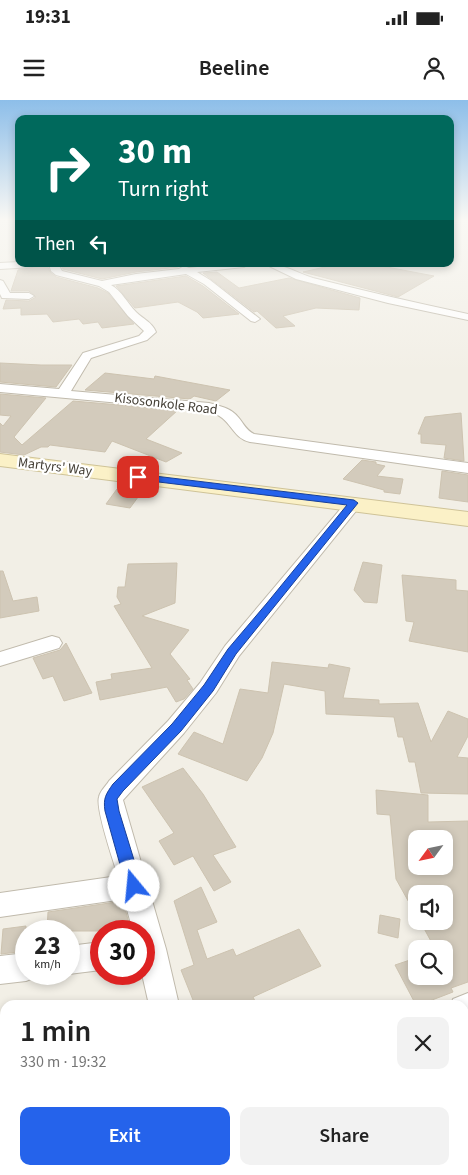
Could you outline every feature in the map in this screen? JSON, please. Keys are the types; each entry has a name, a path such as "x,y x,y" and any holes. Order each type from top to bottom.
{"main road":[{"name":"Martyrs' Way","path":"0,460 354,503 468,519"}],"street":[{"path":"56,271 102,284 113,290 132,314 148,327 150,332 143,338 87,356 63,394"},
{"path":"102,284 181,271"},
{"path":"190,271 255,319"},
{"path":"287,271 388,300 468,317"},
{"path":"0,283 6,296 29,296"},
{"name":"Kisosonkole Road","path":"0,388 210,407 223,411 232,418 242,433 250,438 468,468"},
{"path":"142,920 110,799 118,788 176,727 208,688 232,651 354,503"},
{"path":"0,659 52,643"},
{"path":"0,906 134,886"},
{"path":"0,970 15,968"},
{"path":"155,974 163,1000"}],"building":[{"path":"18,271 50,271 56,277 98,288 108,293 134,324 102,328 98,322 83,324 79,319 53,322 47,314 21,315 21,308 3,309 6,300 29,301 36,297 29,291 11,291"},
{"path":"71,271 143,271 136,272 102,279"},
{"path":"409,271 434,276 398,297 303,272"},
{"path":"217,272 239,288 289,278 360,298 359,310 316,308 283,316 295,326 276,328 257,311 254,312 203,273"},
{"path":"186,276 203,286 239,314 203,318 197,312 178,302 135,308 116,286"},
{"path":"0,363 72,365 56,387 0,382"},
{"path":"105,373 154,379 155,376 230,390 216,401 194,396 190,399 85,390"},
{"path":"0,394 46,398 14,437 22,445 73,401 178,410 146,439 182,453 166,462 112,441 105,452 50,445 24,455 0,452 0,423 3,426 11,416 0,415"},
{"path":"461,413 464,461 444,458 446,445 421,443 421,434 418,434 425,417"},
{"path":"362,460 376,462 376,464 385,466 377,476 403,479 400,494 384,492 384,490 343,479"},
{"path":"442,471 468,475 468,502 439,498"},
{"path":"117,489 141,493 130,508 106,504"},
{"path":"363,562 382,565 377,603 364,602 354,590"},
{"path":"177,563 175,603 142,616 189,630 170,654 190,679 187,680 193,689 184,699 176,702 167,687 100,700 96,682 112,679 111,674 152,668 114,606 121,604 117,597 118,587 125,587 128,564"},
{"path":"0,571 3,571 13,601 37,597 39,611 0,618"},
{"path":"402,575 456,580 456,590 468,591 468,652 409,641 414,622 406,621"},
{"path":"66,643 92,693 64,701 53,676 43,679 33,658 60,650"},
{"path":"272,662 328,668 329,664 350,668 343,698 379,700 379,704 418,703 431,742 448,711 468,719 468,736 457,757 468,758 468,794 421,793 415,762 409,762 403,737 398,737 394,717 326,714 325,691 284,684 273,733 262,758 247,781 178,754 194,732 223,744 240,689 268,693"},
{"path":"183,768 203,794 236,847 213,855 231,882 214,891 193,856 174,865 159,841 174,833 142,787"},
{"path":"376,790 428,795 428,822 468,821 468,982 451,988 453,992 432,1000 413,1000 395,965 408,961 408,985 453,985 453,940 430,940 425,930 453,930 453,885 408,885 408,901 396,879 390,815 377,814"},
{"path":"201,887 217,922 197,930 207,959 233,949 236,956 299,929 321,966 253,997 254,1000 193,1000 181,970 194,965 174,901"},
{"path":"123,901 128,920 90,920 90,931 80,931 80,920 48,920 48,912"},
{"path":"380,915 400,919 398,938 378,933"},
{"path":"15,927 15,952 1,954 3,929"}],"route":[{"path":"134,886 110,799 118,788 176,727 208,688 232,651 354,503 138,477"}]}
